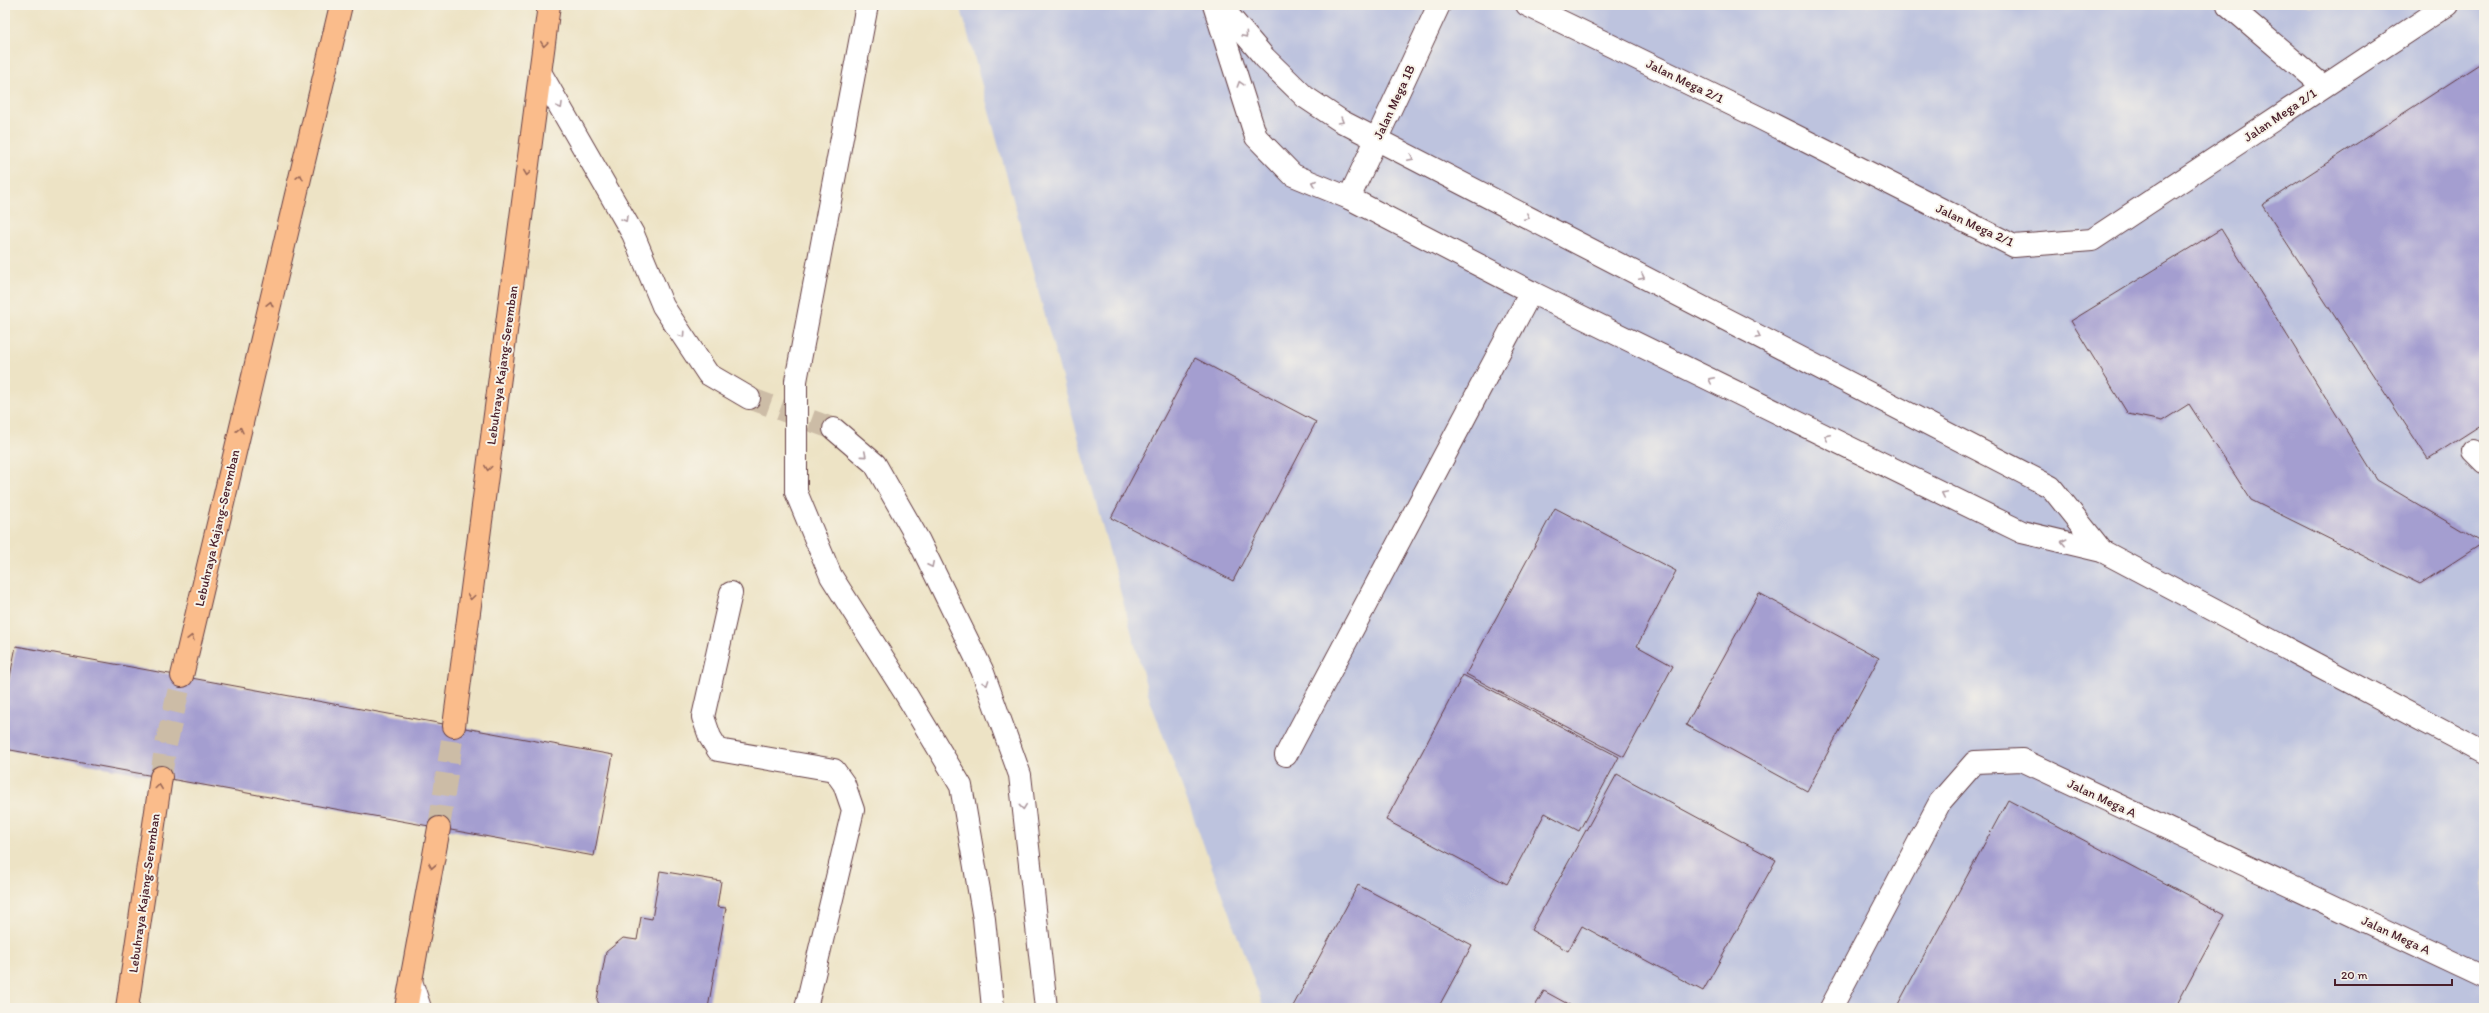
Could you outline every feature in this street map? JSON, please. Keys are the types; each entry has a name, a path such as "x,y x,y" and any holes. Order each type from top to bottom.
{"highway":[{"name":"Lebuhraya Kajang-Seremban","path":"182,676 340,5"},
{"name":"Lebuhraya Kajang-Seremban","path":"454,726 549,5"},
{"name":"Lebuhraya Kajang-Seremban","path":"127,1008 160,777"},
{"path":"406,1008 439,828"}],"street":[{"path":"867,5 796,381 796,492 831,576 904,691 961,786 984,919 993,1008"},
{"path":"1214,5 1256,137 1293,175 1350,198 1531,292 2022,532 2102,551 2484,753"},
{"path":"1220,5 1265,58 1305,97 1341,121 2051,487 2102,551"},
{"name":"Jalan Mega 1B","path":"1350,198 1439,5"},
{"name":"Jalan Mega 2/1","path":"1528,5 1753,114 2014,246 2092,240 2447,5"},
{"path":"2228,5 2323,86"},
{"path":"540,72 633,234 662,306 708,374 749,398"},
{"path":"1286,755 1531,292"},
{"path":"834,429 875,464 919,541 987,685 1020,775 1046,1008"},
{"path":"731,593 702,717 710,737 718,750 834,770 844,784 853,810 806,1008"},
{"name":"Jalan Mega A","path":"1831,1008 1940,802 1975,762 2022,760 2484,977"},
{"path":"411,981 420,1008"}],"shaded area":[{"path":"960,5 2484,5 2484,1008 1264,1008 1150,700"}],"building":[{"path":"2484,61 2484,423 2428,459 2262,205"},
{"path":"2221,229 2377,480 2483,543 2420,584 2251,500 2189,404 2162,421 2128,414 2071,321"},
{"path":"1195,358 1316,422 1233,581 1111,518"},
{"path":"1555,508 1676,571 1637,646 1673,666 1624,757 1466,674"},
{"path":"1759,593 1879,658 1807,791 1686,725"},
{"path":"16,646 613,755 594,856 5,749 5,702"},
{"path":"1463,675 1619,757 1579,831 1545,813 1507,884 1386,820"},
{"path":"1617,774 1776,860 1703,991 1582,926 1568,951 1531,930"},
{"path":"2008,800 2225,915 2175,1008 1896,1008"},
{"path":"660,871 721,881 717,907 726,908 708,1008 601,1008 597,1000 606,952 623,938 637,940 641,917 652,919"},
{"path":"1358,885 1472,945 1438,1008 1292,1008"},
{"path":"1544,991 1575,1008 1534,1008"}],"tunnel":[{"path":"749,398 834,429"},
{"path":"161,777 165,749 182,676"},
{"path":"439,828 454,726"}]}
